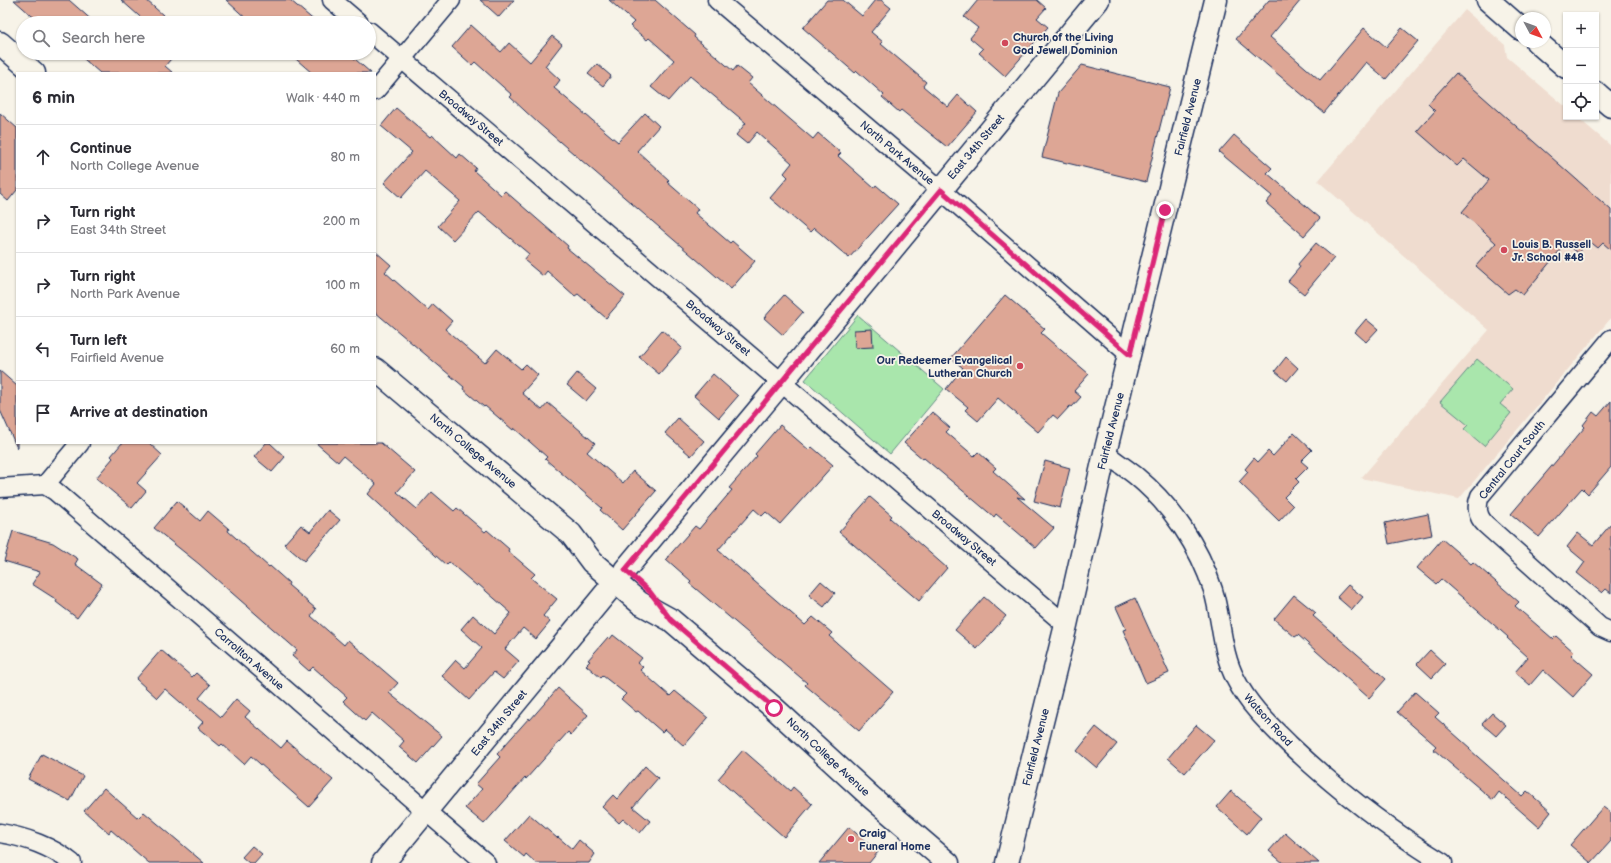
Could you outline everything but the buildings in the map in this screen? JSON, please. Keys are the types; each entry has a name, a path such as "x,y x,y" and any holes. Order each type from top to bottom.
{"street":[{"path":"332,0 351,16"},
{"path":"376,90 451,0"},
{"name":"North Park Avenue","path":"717,0 941,190 1130,355"},
{"name":"East 34th Street","path":"383,863 620,576 782,383 1097,0"},
{"name":"Fairfield Avenue","path":"1007,863 1066,625 1105,453 1216,0"},
{"path":"1488,0 1515,23"},
{"name":"Broadway Street","path":"376,37 1066,625"},
{"path":"0,43 16,57"},
{"path":"1544,48 1563,64"},
{"path":"19,60 33,72"},
{"path":"1599,96 1611,106"},
{"name":"Central Court South","path":"1611,339 1479,499 1478,513 1483,522 1543,576 1600,626 1611,632"},
{"name":"North College Avenue","path":"376,370 571,534 592,562 620,576 640,603 671,620 774,708 871,797 948,863"},
{"path":"0,488 45,485 79,444"},
{"name":"Watson Road","path":"1105,453 1148,486 1164,502 1186,533 1198,554 1213,589 1220,619 1224,649 1229,664 1244,693 1253,706 1306,761 1340,790 1395,832 1443,863"},
{"name":"Carrollton Avenue","path":"45,485 61,497 486,863"},
{"path":"0,833 32,842 53,851 72,863"}],"shaded area":[{"name":"Louis B. Russell Jr. School #48","path":"1465,10 1505,45 1507,57 1563,104 1563,120 1581,120 1611,146 1611,318 1459,499 1361,478 1489,330 1318,181"}],"green space":[{"path":"858,315 944,389 890,454 805,380"},
{"path":"1477,359 1513,389 1500,404 1511,413 1484,446 1464,429 1468,425 1440,402"}],"place":[{"name":"Church of the Living God Jewell Dominion","path":"1005,43"},
{"name":"Louis B. Russell Jr. School #48","path":"1504,250"},
{"name":"Our Redeemer Evangelical Lutheran Church","path":"1020,366"},
{"name":"Craig Funeral Home","path":"851,839"}],"route":[{"path":"774,708 671,620 650,592 625,570 941,190 1130,355 1165,210"}]}
